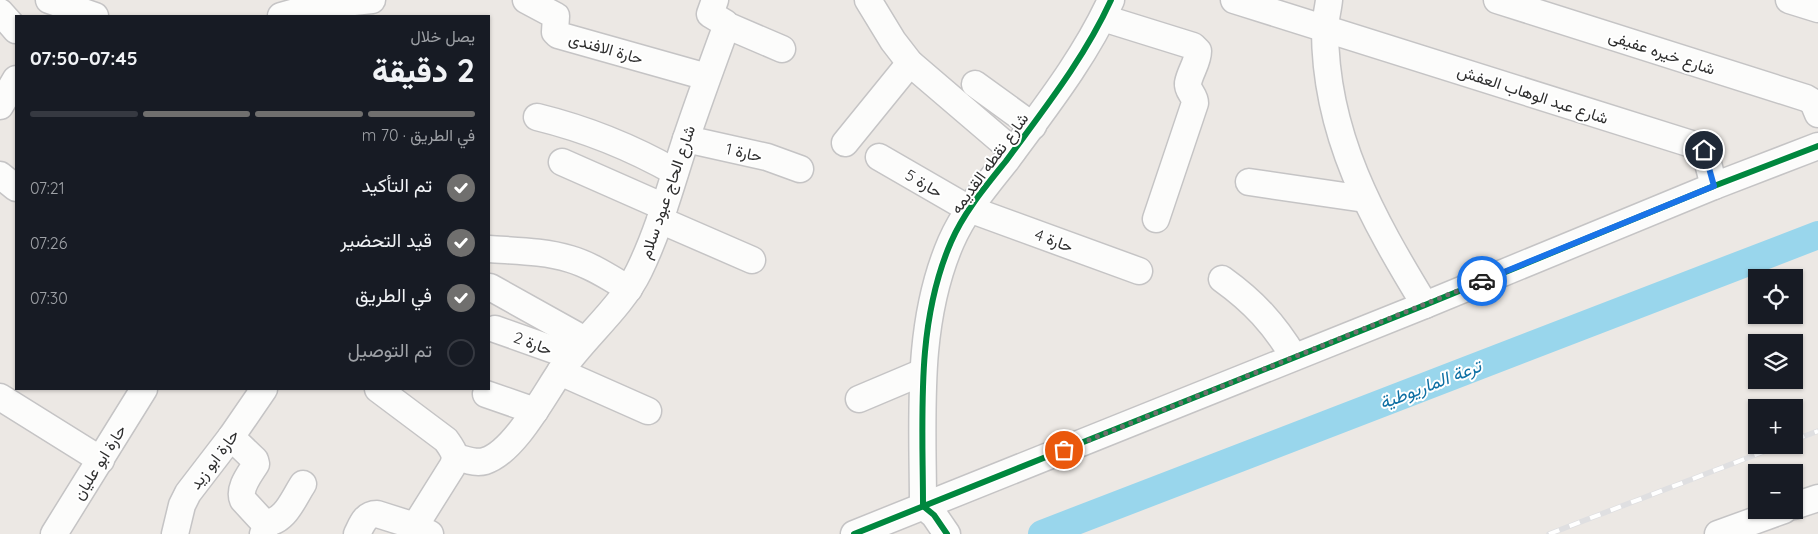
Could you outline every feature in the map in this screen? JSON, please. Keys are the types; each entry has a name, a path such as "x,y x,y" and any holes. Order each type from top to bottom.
{"street":[{"path":"49,0 92,15"},
{"path":"288,10 372,0"},
{"name":"حارة الافندى","path":"526,0 556,16 555,32 558,35 707,77"},
{"path":"715,0 710,14 726,25 782,49"},
{"path":"868,0 888,33 910,63 1013,151"},
{"path":"1234,0 1325,29"},
{"path":"1329,0 1325,29 1329,88 1340,135 1365,199 1393,253 1425,305"},
{"name":"شارع خيره عفيفى","path":"1497,0 1806,98 1813,102 1818,114"},
{"path":"1789,0 1818,8"},
{"path":"1107,9 1193,46 1198,51 1188,84 1195,97 1195,103 1156,219"},
{"name":"شارع نقطه القديمه","path":"923,506 923,372 932,298 951,241 969,209 1033,126 1079,60 1107,9"},
{"path":"0,12 15,29"},
{"name":"شارع الحاج عبود سلام","path":"455,456 471,462 486,461 514,439 572,356 629,289 639,271 662,213 726,25"},
{"name":"شارع عبد الوهاب العفش","path":"1325,29 1700,148 1705,152 1714,186"},
{"path":"845,143 910,63"},
{"path":"0,106 15,82"},
{"path":"975,84 1033,126"},
{"path":"537,117 566,124 622,144 676,172"},
{"name":"حارة 1","path":"686,139 767,157 800,169"},
{"path":"854,534 1425,305 1714,186 1818,146"},
{"name":"حارة 5","path":"879,157 969,209"},
{"path":"562,162 752,260"},
{"path":"1249,182 1365,199"},
{"name":"حارة 4","path":"969,209 1139,271"},
{"path":"490,249 553,254 569,258 588,265 629,289"},
{"path":"1222,279 1244,294 1264,313 1280,334 1294,358"},
{"path":"490,288 572,356 648,411"},
{"name":"حارة 2","path":"495,329 572,356"},
{"path":"859,399 923,372"},
{"name":"حارة ابو عليان","path":"54,534 143,390"},
{"name":"حارة ابو زيد","path":"175,534 182,505 188,493 232,437 263,390"},
{"path":"357,534 366,518 371,514 377,514 423,530 452,467 455,456 446,440 379,390"},
{"path":"486,394 535,411"},
{"path":"0,397 101,460"},
{"path":"232,437 255,460 256,464 241,495 264,528 283,516 303,484"},
{"path":"1803,503 1818,498"},
{"path":"923,506 934,516 947,534"},
{"path":"1718,534 1759,519"}],"waterway":[{"name":"ترعة الماريوطية","path":"1042,534 1818,235"}],"railway":[{"path":"1803,437 1818,431"},
{"path":"1549,534 1758,454"}],"cycle path":[{"path":"947,534 934,515 923,506 922,406 926,339 931,306 939,274 962,220 1063,83 1089,43 1111,0"},
{"path":"854,534 1425,305 1714,186 1818,146"}],"way so far":[{"path":"1064,450 1482,281"}],"route":[{"path":"1482,281 1714,186 1704,150"}]}
